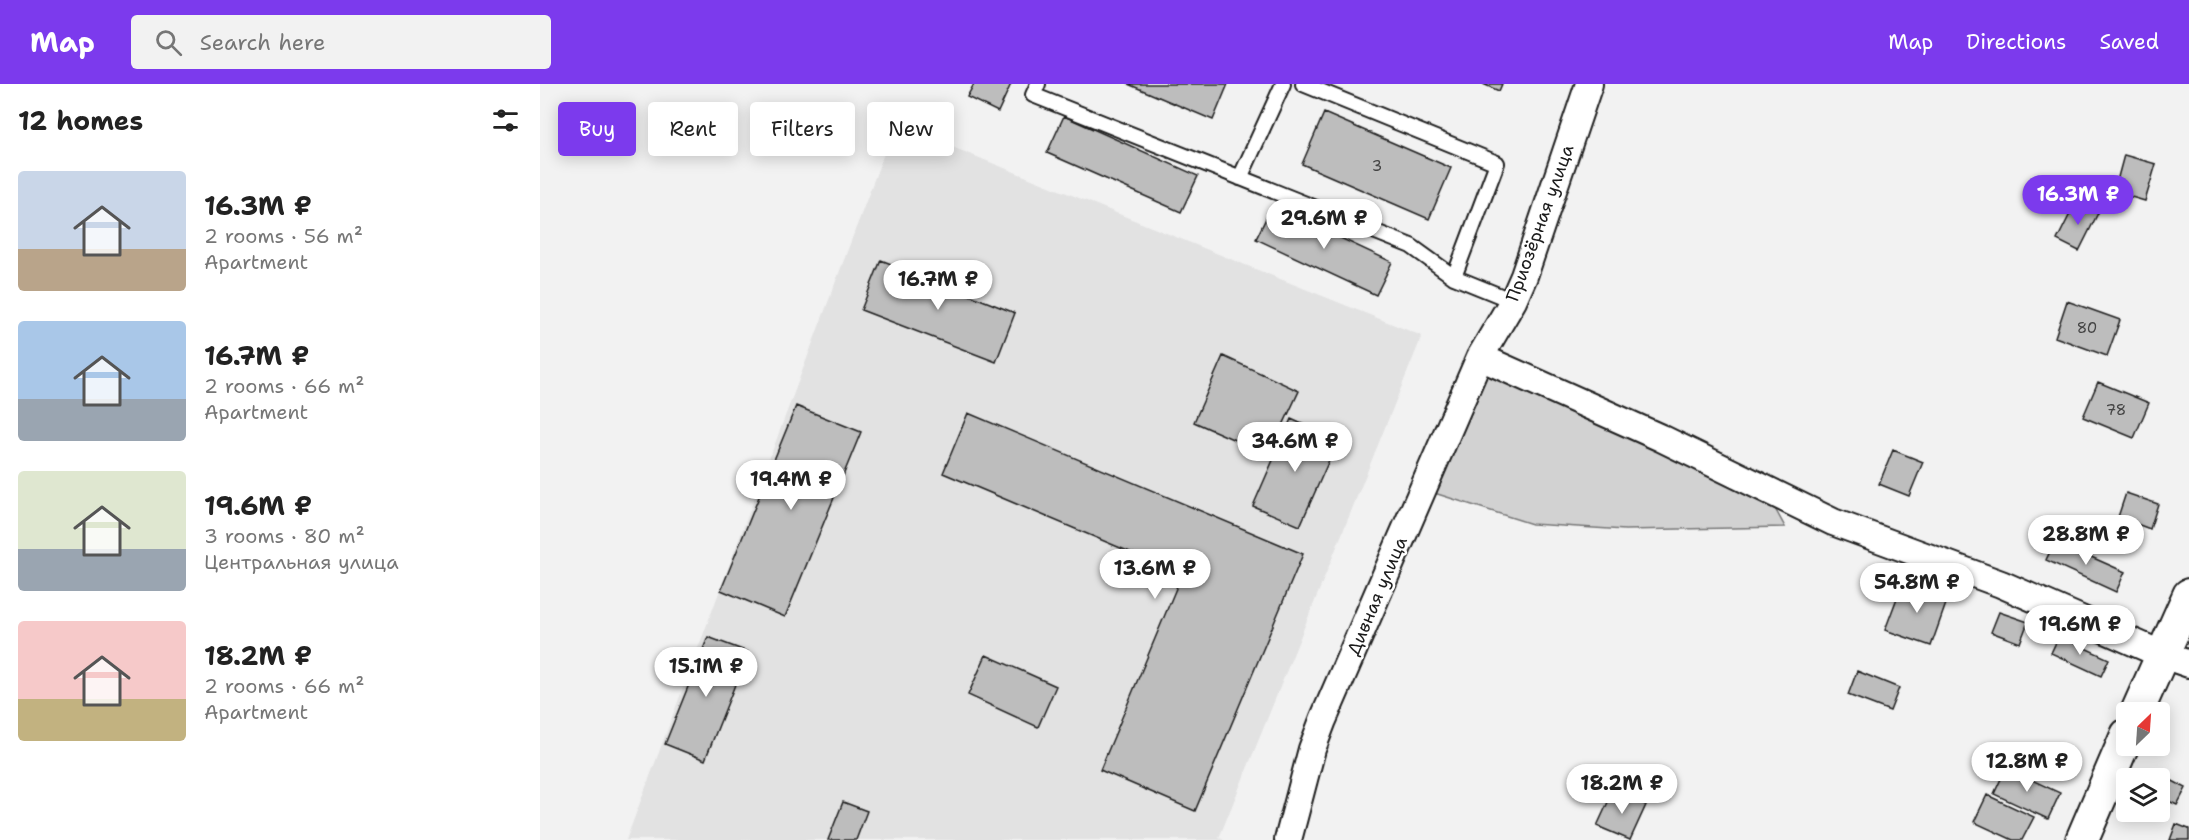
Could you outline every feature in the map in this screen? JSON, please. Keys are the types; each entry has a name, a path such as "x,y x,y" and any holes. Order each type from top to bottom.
{"street":[{"name":"Приозёрная улица","path":"1480,357 1513,301 1542,226 1589,84"},
{"path":"1480,357 1661,438 1833,522 2001,584 2176,659"},
{"name":"Дивная улица","path":"1288,840 1312,749 1323,720 1480,357"},
{"path":"2144,702 2176,659 2189,595"},
{"path":"2082,840 2118,756"}],"lane":[{"path":"1038,84 1033,95 1411,246 1454,277 1513,301"},
{"path":"1240,178 1283,84"},
{"path":"1304,84 1497,163 1454,277"}],"shaded area":[{"path":"954,148 1422,336 1219,838 1224,840 626,840 883,156 954,156"},
{"path":"1484,368 1767,494 1785,527 1625,530 1532,524 1428,491"}],"building":[{"path":"974,84 1011,84 998,112 967,97"},
{"path":"1128,84 1228,84 1213,120"},
{"path":"1483,84 1502,84 1499,91"},
{"path":"1324,113 1451,168 1429,219 1302,164"},
{"path":"1064,116 1198,176 1181,212 1047,153"},
{"path":"2124,155 2156,164 2145,201 2114,192"},
{"path":"2077,200 2099,211 2079,251 2057,240"},
{"path":"1272,206 1392,262 1376,295 1256,239"},
{"path":"881,260 1015,313 996,362 861,310"},
{"path":"2067,301 2120,320 2107,356 2055,337"},
{"path":"1223,356 1299,391 1269,455 1194,422"},
{"path":"2098,382 2149,403 2134,438 2083,417"},
{"path":"796,406 861,432 785,617 721,590"},
{"path":"968,413 1303,554 1195,811 1100,770 1182,574 943,473"},
{"path":"1291,419 1338,440 1300,526 1253,506"},
{"path":"1893,450 1923,462 1909,496 1879,484"},
{"path":"2126,493 2158,504 2150,529 2118,517"},
{"path":"2055,541 2125,572 2116,592 2046,560"},
{"path":"1903,582 1948,598 1931,646 1885,630"},
{"path":"1999,612 2028,622 2020,643 1991,632"},
{"path":"2059,636 2109,659 2101,676 2051,653"},
{"path":"708,637 748,652 705,760 665,744"},
{"path":"986,655 1056,686 1038,727 968,695"},
{"path":"1857,671 1899,688 1890,711 1848,695"},
{"path":"2006,768 2060,793 2048,819 1994,794"},
{"path":"2170,780 2186,788 2177,805 2170,802"},
{"path":"1614,789 1646,805 1630,840 1597,826"},
{"path":"1987,795 2034,817 2022,840 2013,840 1974,822"},
{"path":"843,802 867,811 856,840 828,840"},
{"path":"2176,824 2189,829 2189,840 2170,840"}]}
